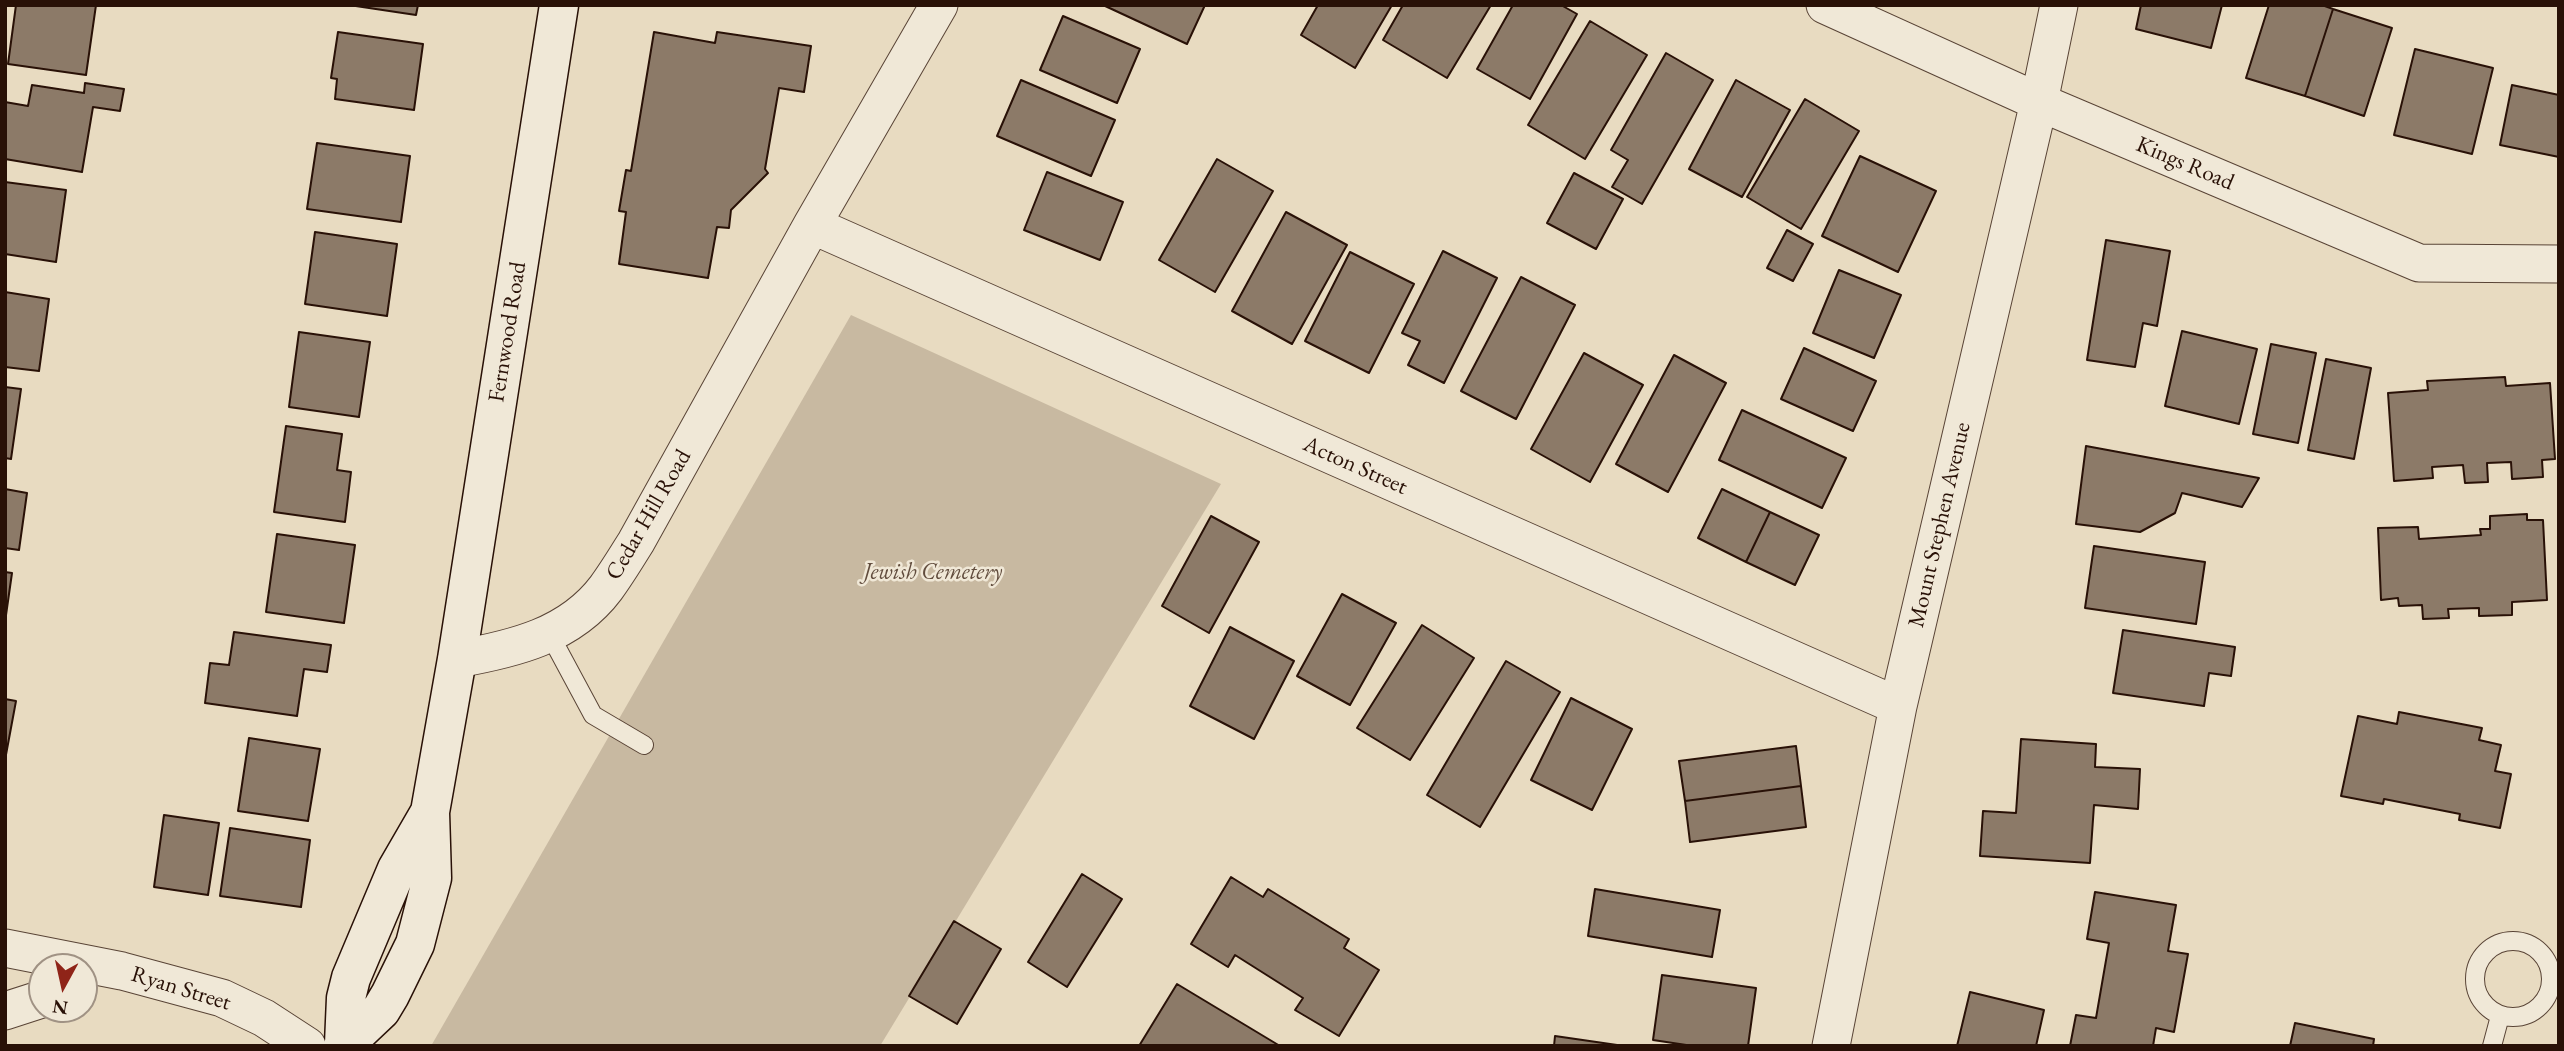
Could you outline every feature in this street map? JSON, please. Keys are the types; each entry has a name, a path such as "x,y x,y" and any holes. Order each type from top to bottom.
{"street":[{"name":"Fernwood Road","path":"457,659 559,5"},
{"name":"Cedar Hill Road","path":"457,659 499,651 550,635 581,614 605,590 636,542 812,225 939,5"},
{"name":"Kings Road","path":"1825,5 2039,102 2419,263 2559,264"},
{"name":"Mount Stephen Avenue","path":"1831,1046 1898,706 2039,102 2059,5"},
{"name":"Acton Street","path":"812,225 1898,706"},
{"path":"343,1045 381,1010 415,944 432,878 430,812 457,659"},
{"name":"Ryan Street","path":"5,948 121,971 222,998 264,1018 307,1046"},
{"path":"98,979 121,971"},
{"path":"5,1012 28,1004"}],"lane":[{"path":"550,635 593,715 644,745"},
{"path":"2505,940 2525,942 2542,953 2547,962 2551,972 2550,991 2539,1008 2521,1018 2500,1016 2483,1005 2474,987 2475,967 2487,950 2505,940"},
{"path":"2491,1046 2500,1016"}],"green space":[{"name":"Jewish Cemetery","path":"851,315 1221,484 880,1046 431,1046"}],"building":[{"path":"16,5 96,5 86,75 8,64"},
{"path":"349,5 418,5 416,15"},
{"path":"1103,5 1205,5 1187,44"},
{"path":"1318,5 1392,5 1355,68 1301,35"},
{"path":"1403,5 1491,5 1447,78 1383,40"},
{"path":"1513,5 1561,5 1577,14 1530,99 1477,69"},
{"path":"2141,5 2222,5 2211,48 2136,29"},
{"path":"2269,5 2322,5 2333,9 2305,96 2246,78"},
{"path":"2333,9 2392,28 2364,116 2305,96"},
{"path":"1063,16 1140,49 1117,103 1040,70"},
{"path":"1590,21 1647,55 1585,159 1528,125"},
{"path":"338,32 423,44 414,110 335,99 337,79 331,78"},
{"path":"654,32 715,43 717,32 811,46 804,92 779,88 765,169 768,173 731,210 729,228 717,227 708,278 619,264 626,212 619,211 626,170 631,171"},
{"path":"2415,49 2493,68 2472,154 2394,135"},
{"path":"1666,53 1713,80 1642,204 1612,187 1628,160 1611,150"},
{"path":"1021,80 1115,120 1091,176 997,136"},
{"path":"1736,80 1790,110 1742,197 1689,169"},
{"path":"85,83 124,89 120,111 93,107 82,172 5,159 5,102 28,106 32,85 84,93"},
{"path":"2512,85 2559,95 2559,157 2500,145"},
{"path":"1805,99 1859,131 1801,229 1747,197"},
{"path":"317,143 410,156 401,222 307,209"},
{"path":"1860,156 1936,191 1898,272 1822,236"},
{"path":"1217,159 1273,191 1215,292 1159,260"},
{"path":"1047,172 1123,202 1100,260 1024,230"},
{"path":"1574,173 1623,199 1596,249 1547,223"},
{"path":"5,182 66,190 56,262 5,254"},
{"path":"1286,212 1347,245 1292,344 1232,311"},
{"path":"1787,230 1813,244 1793,281 1767,268"},
{"path":"315,232 397,244 387,316 305,304"},
{"path":"2106,240 2170,251 2157,326 2143,323 2135,367 2087,360"},
{"path":"1443,251 1497,278 1444,383 1408,365 1420,341 1402,333"},
{"path":"1350,252 1414,284 1369,373 1305,341"},
{"path":"1839,270 1901,295 1874,358 1813,333"},
{"path":"1521,277 1575,305 1516,419 1461,391"},
{"path":"5,292 49,299 39,371 5,367"},
{"path":"2182,331 2257,349 2239,424 2165,406"},
{"path":"299,332 370,342 359,417 289,407"},
{"path":"2271,344 2316,353 2298,443 2253,434"},
{"path":"1804,348 1876,381 1853,431 1781,399"},
{"path":"1584,353 1643,385 1590,482 1531,449"},
{"path":"1674,355 1726,383 1668,492 1616,464"},
{"path":"2326,359 2371,368 2354,459 2308,450"},
{"path":"2505,377 2506,386 2550,383 2555,459 2542,460 2543,477 2512,479 2511,462 2487,463 2488,482 2465,483 2463,465 2432,467 2433,478 2394,481 2388,393 2428,390 2427,381"},
{"path":"5,387 21,389 11,459 5,458"},
{"path":"1742,410 1846,458 1822,508 1719,460"},
{"path":"286,426 342,434 337,470 351,472 345,522 274,512"},
{"path":"2086,446 2259,478 2242,507 2182,493 2175,513 2140,532 2076,524"},
{"path":"5,489 27,493 19,550 5,548"},
{"path":"1722,489 1770,512 1746,562 1698,538"},
{"path":"1770,512 1819,535 1795,585 1746,562"},
{"path":"2527,514 2527,520 2543,520 2547,600 2512,602 2512,615 2479,616 2479,608 2448,609 2449,618 2423,619 2422,605 2399,606 2398,598 2381,600 2378,528 2418,527 2419,539 2481,535 2480,529 2490,529 2490,516"},
{"path":"1211,516 1259,542 1209,633 1162,606"},
{"path":"277,534 355,545 344,623 266,612"},
{"path":"2094,546 2205,562 2196,624 2085,608"},
{"path":"5,572 12,573 5,622"},
{"path":"1342,594 1396,623 1350,705 1297,676"},
{"path":"1422,625 1474,658 1410,760 1357,728"},
{"path":"1230,627 1294,661 1254,739 1190,706"},
{"path":"2123,630 2235,647 2231,676 2209,673 2204,706 2113,693"},
{"path":"234,632 331,645 327,672 304,669 297,716 205,703 210,663 229,665"},
{"path":"1506,661 1560,692 1480,827 1427,795"},
{"path":"1571,698 1632,729 1592,810 1531,780"},
{"path":"5,699 16,701 5,760"},
{"path":"2399,712 2482,728 2479,740 2501,745 2495,771 2511,774 2500,828 2459,820 2460,814 2384,799 2383,804 2341,796 2358,716 2397,724"},
{"path":"249,738 320,749 308,821 238,811"},
{"path":"2021,739 2096,744 2095,767 2140,769 2138,809 2094,805 2090,863 1980,856 1983,811 2016,813"},
{"path":"1796,746 1801,786 1685,801 1679,761"},
{"path":"1801,786 1806,827 1690,842 1685,801"},
{"path":"164,815 219,823 208,895 154,887"},
{"path":"230,828 310,840 301,907 220,896"},
{"path":"1082,874 1122,899 1067,987 1028,962"},
{"path":"1231,877 1263,897 1268,889 1349,939 1344,948 1379,970 1339,1036 1295,1010 1303,998 1235,955 1228,967 1191,944"},
{"path":"1595,889 1720,910 1712,957 1588,936"},
{"path":"2095,892 2176,905 2168,951 2188,954 2174,1032 2156,1028 2153,1046 2070,1046 2076,1015 2096,1018 2109,943 2087,939"},
{"path":"954,921 1001,949 957,1024 909,996"},
{"path":"1662,975 1756,988 1748,1046 1693,1046 1653,1040"},
{"path":"1177,984 1280,1046 1139,1046"},
{"path":"1970,992 2044,1010 2036,1046 1957,1046"},
{"path":"2295,1023 2374,1039 2373,1046 2290,1046"},
{"path":"1555,1036 1624,1046 1554,1046"}]}
